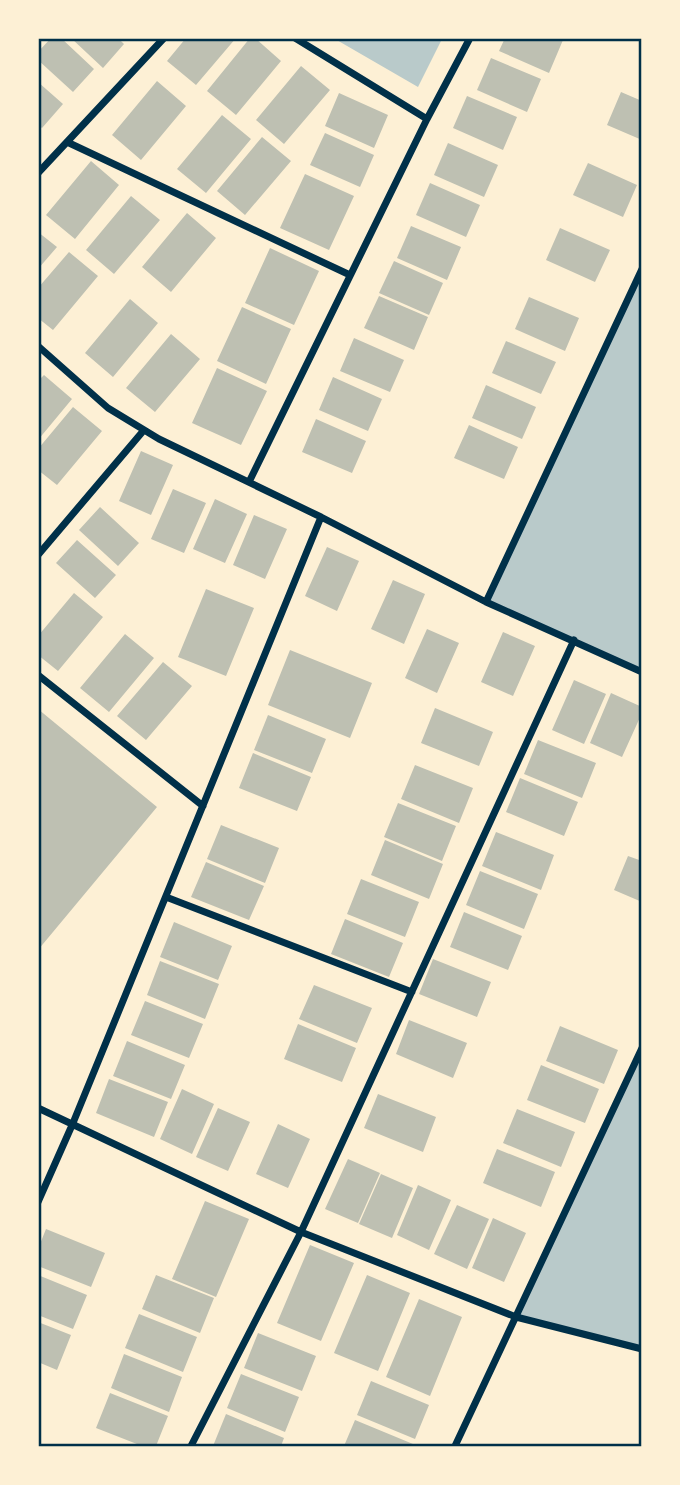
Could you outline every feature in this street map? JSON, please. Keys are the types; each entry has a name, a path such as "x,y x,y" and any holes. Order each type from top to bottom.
{"street":[{"path":"38,173 164,38"},
{"path":"295,38 427,118"},
{"path":"249,482 427,118 470,38"},
{"path":"67,142 350,275"},
{"path":"486,603 642,269"},
{"path":"38,346 108,408 144,430 321,517 486,603 642,672"},
{"path":"38,555 144,430"},
{"path":"38,1202 73,1124 321,517"},
{"path":"191,1447 301,1232 574,640"},
{"path":"38,675 203,806"},
{"path":"166,897 412,992"},
{"path":"455,1447 642,1048"},
{"path":"38,1108 301,1232 516,1317 642,1349"}],"shaded area":[{"path":"442,38 418,87 335,39"},
{"path":"641,269 641,674 486,602"},
{"path":"641,1054 641,1349 516,1317"}],"building":[{"path":"51,38 61,38 94,69 73,92 38,60 38,52"},
{"path":"71,38 118,38 124,44 103,68"},
{"path":"186,38 236,38 196,85 167,61"},
{"path":"250,38 255,38 281,61 236,115 207,91"},
{"path":"505,38 563,40 549,73 499,51"},
{"path":"491,58 541,79 527,112 477,90"},
{"path":"301,66 330,90 284,144 256,120"},
{"path":"157,81 186,106 141,160 112,135"},
{"path":"38,82 63,104 42,128 38,125"},
{"path":"621,92 642,101 642,140 607,125"},
{"path":"339,93 388,115 374,148 325,126"},
{"path":"467,96 517,117 503,150 453,128"},
{"path":"222,115 251,139 206,193 177,169"},
{"path":"325,133 374,155 360,187 310,165"},
{"path":"262,137 291,161 245,215 217,191"},
{"path":"448,143 498,165 484,197 434,175"},
{"path":"91,161 119,185 75,239 46,215"},
{"path":"588,163 637,185 623,217 573,195"},
{"path":"305,174 354,196 329,250 280,228"},
{"path":"430,183 480,205 466,237 416,215"},
{"path":"131,196 160,220 114,274 86,250"},
{"path":"187,213 216,238 171,292 142,267"},
{"path":"411,226 461,247 447,280 397,258"},
{"path":"560,228 610,250 595,282 546,260"},
{"path":"38,232 57,247 38,269"},
{"path":"270,248 319,271 294,325 245,303"},
{"path":"69,252 98,276 53,330 38,318 38,288"},
{"path":"394,261 443,283 429,315 379,293"},
{"path":"379,296 428,317 414,350 364,328"},
{"path":"529,297 579,318 565,351 515,329"},
{"path":"130,299 158,323 113,377 85,353"},
{"path":"242,307 291,329 266,384 217,361"},
{"path":"171,334 200,359 155,412 126,388"},
{"path":"354,338 404,360 390,392 340,371"},
{"path":"506,341 556,362 541,394 492,373"},
{"path":"217,368 267,391 241,445 192,423"},
{"path":"44,375 72,399 38,440 38,381"},
{"path":"333,377 382,399 368,431 319,410"},
{"path":"486,385 536,407 522,439 472,418"},
{"path":"73,407 102,431 57,485 38,470 38,449"},
{"path":"316,419 366,441 352,473 302,452"},
{"path":"469,425 518,447 504,479 454,458"},
{"path":"141,451 173,465 151,515 119,501"},
{"path":"173,489 206,503 184,553 151,539"},
{"path":"215,499 247,514 225,563 193,549"},
{"path":"100,507 139,543 118,566 79,530"},
{"path":"254,515 287,529 265,579 233,565"},
{"path":"77,540 116,575 95,598 56,563"},
{"path":"327,547 359,561 337,611 305,596"},
{"path":"393,580 425,594 404,644 371,629"},
{"path":"206,589 254,608 226,676 178,657"},
{"path":"74,593 103,617 58,671 38,655 38,636"},
{"path":"427,629 459,643 437,693 405,678"},
{"path":"503,632 535,646 513,696 481,682"},
{"path":"125,634 154,658 109,712 80,688"},
{"path":"290,650 372,683 350,738 268,705"},
{"path":"163,662 192,686 146,740 117,716"},
{"path":"574,680 606,694 584,744 552,730"},
{"path":"611,693 642,707 642,713 622,757 590,743"},
{"path":"435,708 493,732 479,766 421,743"},
{"path":"38,709 157,807 38,950"},
{"path":"268,715 326,739 312,773 254,750"},
{"path":"538,740 596,763 582,798 524,774"},
{"path":"253,753 311,777 297,811 239,788"},
{"path":"415,765 473,788 459,823 401,799"},
{"path":"520,778 578,802 564,836 506,812"},
{"path":"398,803 456,826 442,861 384,837"},
{"path":"221,825 279,848 265,883 207,859"},
{"path":"496,832 554,855 541,890 482,866"},
{"path":"385,840 443,864 429,899 371,875"},
{"path":"628,856 642,861 642,902 614,890"},
{"path":"206,862 264,886 249,920 191,897"},
{"path":"480,871 538,894 524,929 466,905"},
{"path":"361,879 419,902 405,937 347,914"},
{"path":"464,912 522,936 508,970 450,947"},
{"path":"345,919 403,943 389,977 331,954"},
{"path":"174,922 232,946 218,980 160,957"},
{"path":"433,959 491,982 477,1017 419,994"},
{"path":"160,961 219,984 205,1019 147,995"},
{"path":"314,985 372,1008 357,1043 299,1019"},
{"path":"145,1001 203,1024 189,1058 131,1035"},
{"path":"409,1020 467,1043 453,1078 396,1054"},
{"path":"298,1024 356,1048 342,1082 284,1059"},
{"path":"560,1026 618,1050 604,1084 546,1061"},
{"path":"127,1041 185,1065 171,1099 113,1076"},
{"path":"541,1065 599,1089 585,1123 527,1100"},
{"path":"109,1079 168,1102 154,1137 96,1113"},
{"path":"182,1089 214,1104 192,1154 160,1139"},
{"path":"378,1094 436,1117 423,1152 364,1128"},
{"path":"218,1108 250,1122 228,1171 196,1157"},
{"path":"517,1109 575,1132 561,1167 503,1143"},
{"path":"278,1124 310,1139 288,1188 256,1174"},
{"path":"497,1149 555,1172 541,1207 483,1183"},
{"path":"348,1159 380,1173 358,1223 325,1209"},
{"path":"381,1174 413,1188 392,1238 359,1224"},
{"path":"418,1185 451,1200 429,1250 397,1235"},
{"path":"205,1201 249,1219 216,1297 172,1279"},
{"path":"457,1205 489,1219 467,1269 434,1254"},
{"path":"493,1218 526,1233 504,1282 472,1268"},
{"path":"46,1229 105,1253 91,1287 38,1266 38,1249"},
{"path":"310,1245 354,1263 321,1341 277,1323"},
{"path":"38,1275 87,1295 73,1329 38,1315"},
{"path":"156,1275 214,1298 200,1333 142,1309"},
{"path":"367,1275 410,1293 378,1371 334,1353"},
{"path":"419,1299 462,1317 430,1396 386,1377"},
{"path":"139,1314 197,1337 183,1372 125,1348"},
{"path":"38,1322 71,1335 57,1370 38,1362"},
{"path":"258,1333 316,1356 302,1391 244,1368"},
{"path":"124,1354 182,1377 169,1412 111,1388"},
{"path":"241,1374 299,1397 285,1432 227,1408"},
{"path":"371,1381 429,1405 415,1439 357,1415"},
{"path":"110,1393 168,1416 156,1446 142,1446 96,1428"},
{"path":"226,1414 284,1438 281,1446 213,1446"},
{"path":"355,1420 413,1444 344,1446"}]}
